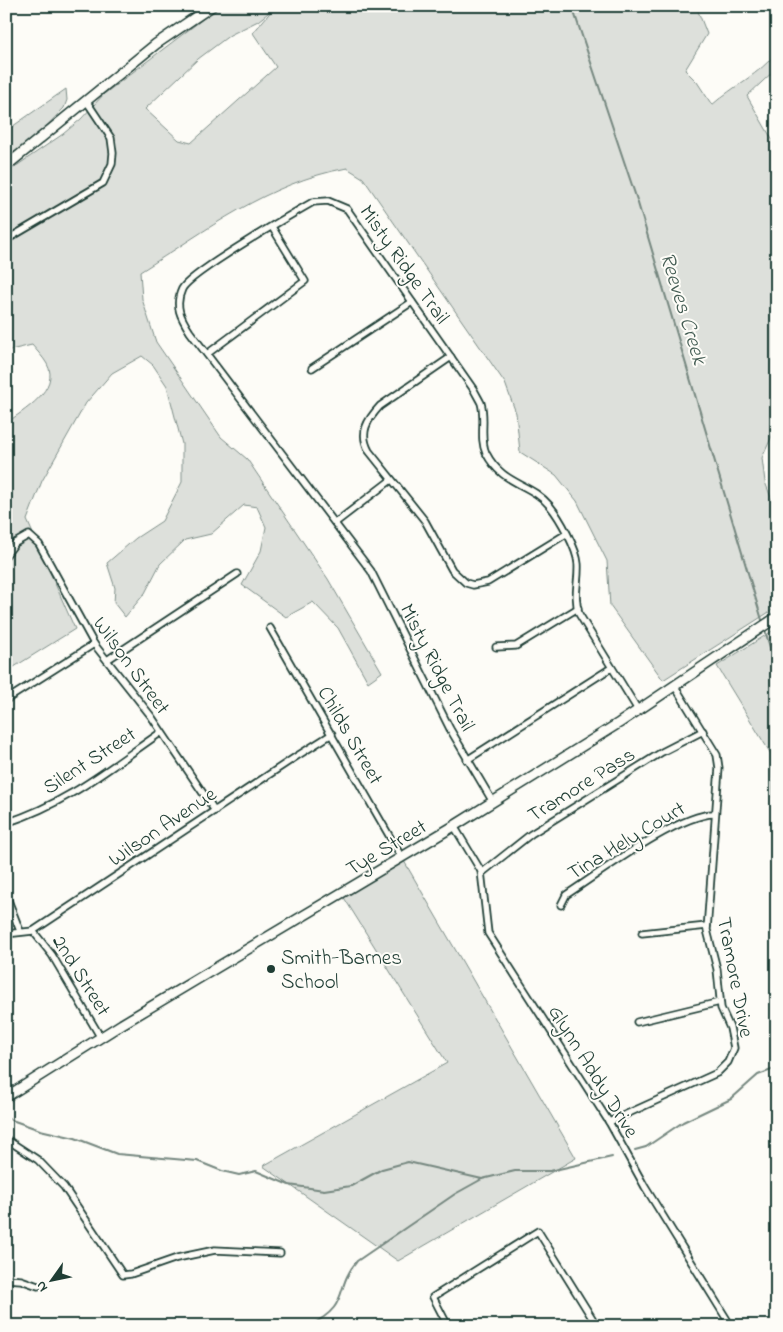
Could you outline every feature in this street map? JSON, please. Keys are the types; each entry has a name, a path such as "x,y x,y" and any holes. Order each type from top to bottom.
{"street":[{"path":"6,166 156,44 212,6"},
{"path":"6,240 103,183 112,164 114,152 111,138 87,102"},
{"name":"Misty Ridge Trail","path":"493,802 467,760 371,571 181,318 178,308 183,288 191,279 272,227 314,202 328,201 340,204 354,216 481,403 485,451 497,469 507,479 529,490 550,506 577,555 575,600 578,608 611,668 638,710"},
{"path":"207,354 305,281 272,227"},
{"path":"312,368 412,302"},
{"path":"451,358 380,406 365,425 364,441 391,480 425,522 452,570 457,576 472,585 488,582 566,534"},
{"path":"336,523 391,480"},
{"name":"Wilson Street","path":"6,555 15,542 29,534 39,544 53,565 78,618 94,644 138,699 215,811"},
{"path":"106,660 237,574"},
{"path":"496,647 516,646 578,608"},
{"name":"Tye Street","path":"6,1097 493,802 638,710 777,617"},
{"name":"Childs Street","path":"270,628 402,858"},
{"path":"6,700 80,650 94,644"},
{"path":"467,760 611,668"},
{"name":"Tramore Drive","path":"609,1122 717,1073 728,1062 734,1048 730,1028 720,1002 717,969 707,926 714,814 719,768 717,754 674,686"},
{"name":"Tramore Pass","path":"481,871 483,872 506,856 531,834 662,752 703,731"},
{"name":"Silent Street","path":"6,822 38,812 59,802 160,732"},
{"name":"Wilson Avenue","path":"34,931 332,734"},
{"name":"Tina Hely Court","path":"561,905 566,895 662,833 685,820 704,814 714,814"},
{"name":"Glynn Addy Drive","path":"454,826 481,871 488,933 609,1122 645,1187 731,1326"},
{"name":"2nd Street","path":"6,895 20,931"},
{"path":"642,933 707,926"},
{"path":"6,934 34,931"},
{"name":"2nd Street","path":"34,931 52,955 101,1038"},
{"path":"637,1022 720,1002"},
{"path":"6,1139 38,1160 64,1187 123,1275 177,1258 215,1250 280,1253"},
{"path":"448,1326 433,1297 538,1231 597,1326"},
{"path":"6,1279 21,1280 38,1286"}],"shaded area":[{"path":"220,6 696,6 707,34 685,70 697,82 712,105 763,67 777,52 777,68 747,96 777,148 777,425 762,458 765,482 777,513 777,607 663,680 610,606 607,561 577,501 556,475 520,452 516,413 505,383 363,178 347,168 318,175 264,196 140,272 142,299 156,342 221,437 247,459 328,579 382,672 368,682 338,628 313,602 286,617 242,585 261,551 266,527 257,507 244,505 211,534 185,540 160,564 145,593 125,617 114,603 115,588 107,563 136,538 162,521 182,482 182,444 167,386 153,365 142,356 112,373 86,403 42,481 27,520 75,629 6,672 6,423 38,398 49,382 50,373 47,364 32,345 6,351 6,173 63,134 81,119 104,94","holes":["273,9 253,33 276,67 191,143 179,140 145,109 198,59 230,35 258,21"]},
{"path":"66,89 67,100 64,108 36,137 6,158 6,131"},
{"path":"777,628 777,804 773,798 771,754 717,666"},
{"path":"404,861 576,1158 398,1261 263,1166 447,1063 343,896"}],"waterway":[{"name":"Reeves Creek","path":"572,6 637,200 762,620"},
{"name":"Reeves Creek","path":"765,630 777,672"},
{"path":"635,1150 646,1147 683,1122 731,1099 758,1075 777,1068"},
{"path":"6,1118 40,1130 75,1138 117,1154 197,1161 222,1171 239,1175 256,1171 289,1185 324,1190 351,1186 382,1169 408,1162 482,1179 515,1171 550,1171 612,1157"},
{"path":"309,1326 331,1311 337,1303 345,1280 357,1261 455,1194 482,1179"}],"place":[{"name":"Smith-Barnes School","path":"271,969"}]}
